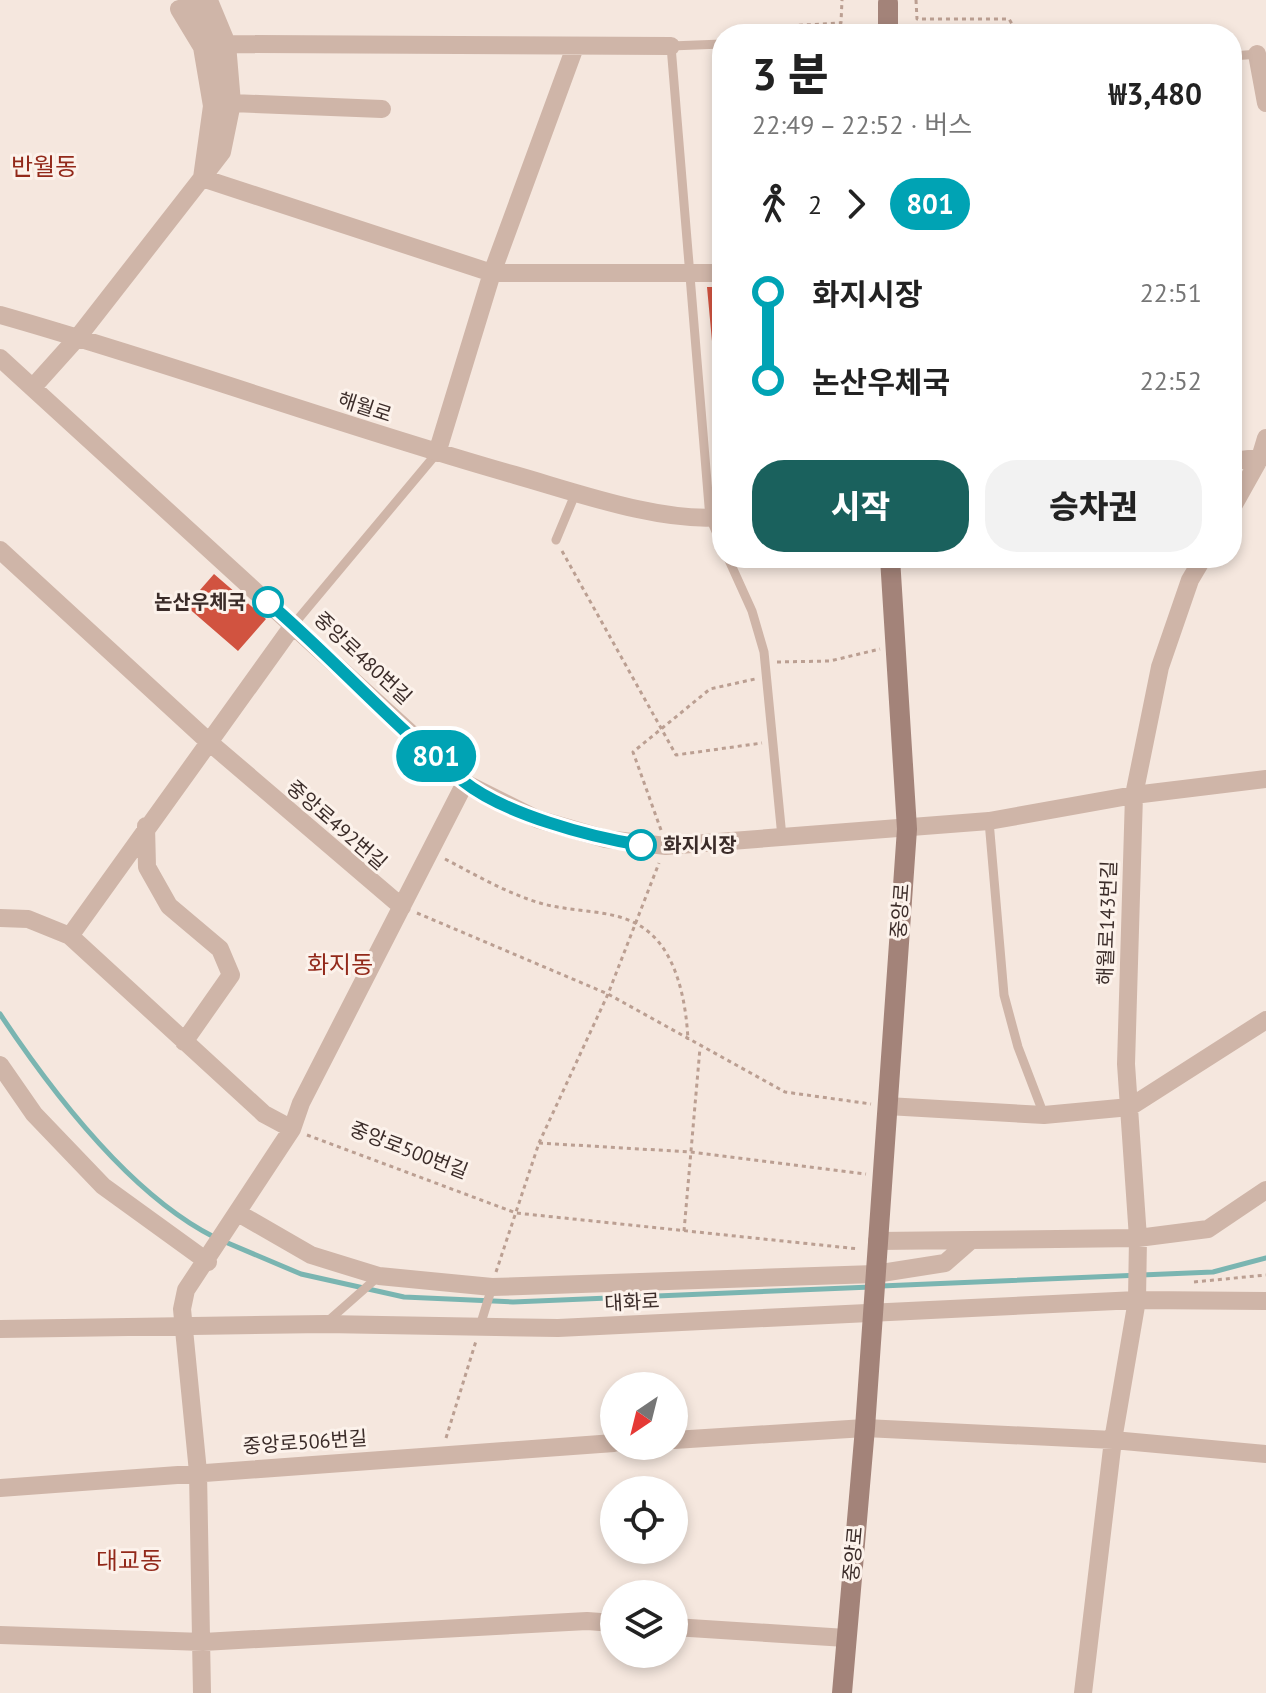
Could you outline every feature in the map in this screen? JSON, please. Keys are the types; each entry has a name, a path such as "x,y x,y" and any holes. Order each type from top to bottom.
{"main road":[{"path":"888,3 888,24"},
{"name":"중앙로","path":"842,1693 865,1428 907,829 891,568"}],"street":[{"path":"34,386 78,337 202,178 222,152 232,103 227,44 210,3 179,9 202,47 212,106 202,178"},
{"path":"196,14 212,43 222,106 216,148 202,178"},
{"path":"227,44 671,46"},
{"path":"437,453 492,273 575,47"},
{"path":"1261,54 1266,103"},
{"path":"232,103 382,109"},
{"path":"202,178 492,273 712,273"},
{"name":"해월로","path":"0,315 78,337 437,453 576,492 687,518 712,517"},
{"name":"중앙로480번길","path":"0,358 465,783 537,819 606,839 666,846 989,821 1134,795 1266,779"},
{"path":"1242,492 1263,458 1266,438"},
{"path":"1242,460 1263,458"},
{"name":"중앙로492번길","path":"0,550 209,742 381,893 402,907"},
{"name":"해월로143번길","path":"1083,1693 1113,1440 1137,1283 1127,957 1134,795 1160,667 1190,580 1197,568"},
{"path":"70,936 146,826 294,624"},
{"path":"202,1693 198,1472 182,1309 186,1290 212,1255 292,1129 301,1103 465,783"},
{"path":"146,826 147,867 154,880 169,906 220,949 231,975 184,1042"},
{"path":"0,918 28,919 70,936 264,1114 292,1129"},
{"path":"887,1106 1044,1115 1130,1107 1266,1020"},
{"path":"0,1065 34,1114 103,1186 212,1255"},
{"path":"877,1246 1138,1238 1208,1229 1266,1190"},
{"path":"238,1213 311,1255 379,1276 492,1287 875,1274 945,1263 969,1242"},
{"name":"대화로","path":"0,1329 325,1324 558,1328 873,1313 1137,1283 1266,1301"},
{"path":"688,1439 865,1428 1113,1440 1266,1454"},
{"name":"중앙로506번길","path":"0,1488 600,1444"},
{"path":"0,1635 203,1642 600,1622"},
{"path":"688,1628 846,1638"}],"lane":[{"path":"712,44 671,46 689,274 712,481"},
{"path":"294,624 437,453"},
{"path":"556,540 576,492"},
{"path":"733,568 752,611 765,662 782,837"},
{"path":"989,821 1004,995 1018,1047 1044,1115"},
{"path":"325,1324 379,1276"},
{"path":"480,1326 492,1287"}],"path":[{"path":"823,24 841,23 842,0"},
{"path":"916,0 917,19 1009,19 1012,24"},
{"path":"556,540 676,755 773,741"},
{"path":"765,662 830,661 895,645"},
{"path":"492,1287 539,1143 608,994 666,846 633,752 710,689 766,677"},
{"path":"430,852 519,896 636,923 659,944 681,982 688,1040"},
{"path":"402,907 608,994 700,1048 785,1092 887,1106"},
{"path":"684,1231 700,1048"},
{"name":"중앙로500번길","path":"292,1129 516,1213 684,1231 877,1246"},
{"path":"539,1143 691,1152 882,1176"},
{"path":"1192,1282 1266,1275"},
{"path":"441,1454 480,1326"}],"building":[{"path":"707,287 712,287 712,341"},
{"name":"논산우체국","path":"214,574 266,619 238,651 186,606"}],"waterway":[{"path":"0,1014 43,1076 95,1139 152,1195 214,1237"},
{"path":"223,1241 301,1274 404,1297 513,1302 871,1287"},
{"path":"881,1286 1213,1272 1266,1258"}],"bus line":[{"name":"801","path":"268,602 465,783 537,819 606,839 641,845"}],"place":[{"name":"논산우체국","path":"268,602"},
{"name":"화지시장","path":"641,845"}],"district":[{"name":"반월동","path":"44,166"},
{"name":"화지동","path":"340,964"},
{"name":"대교동","path":"129,1560"}]}
